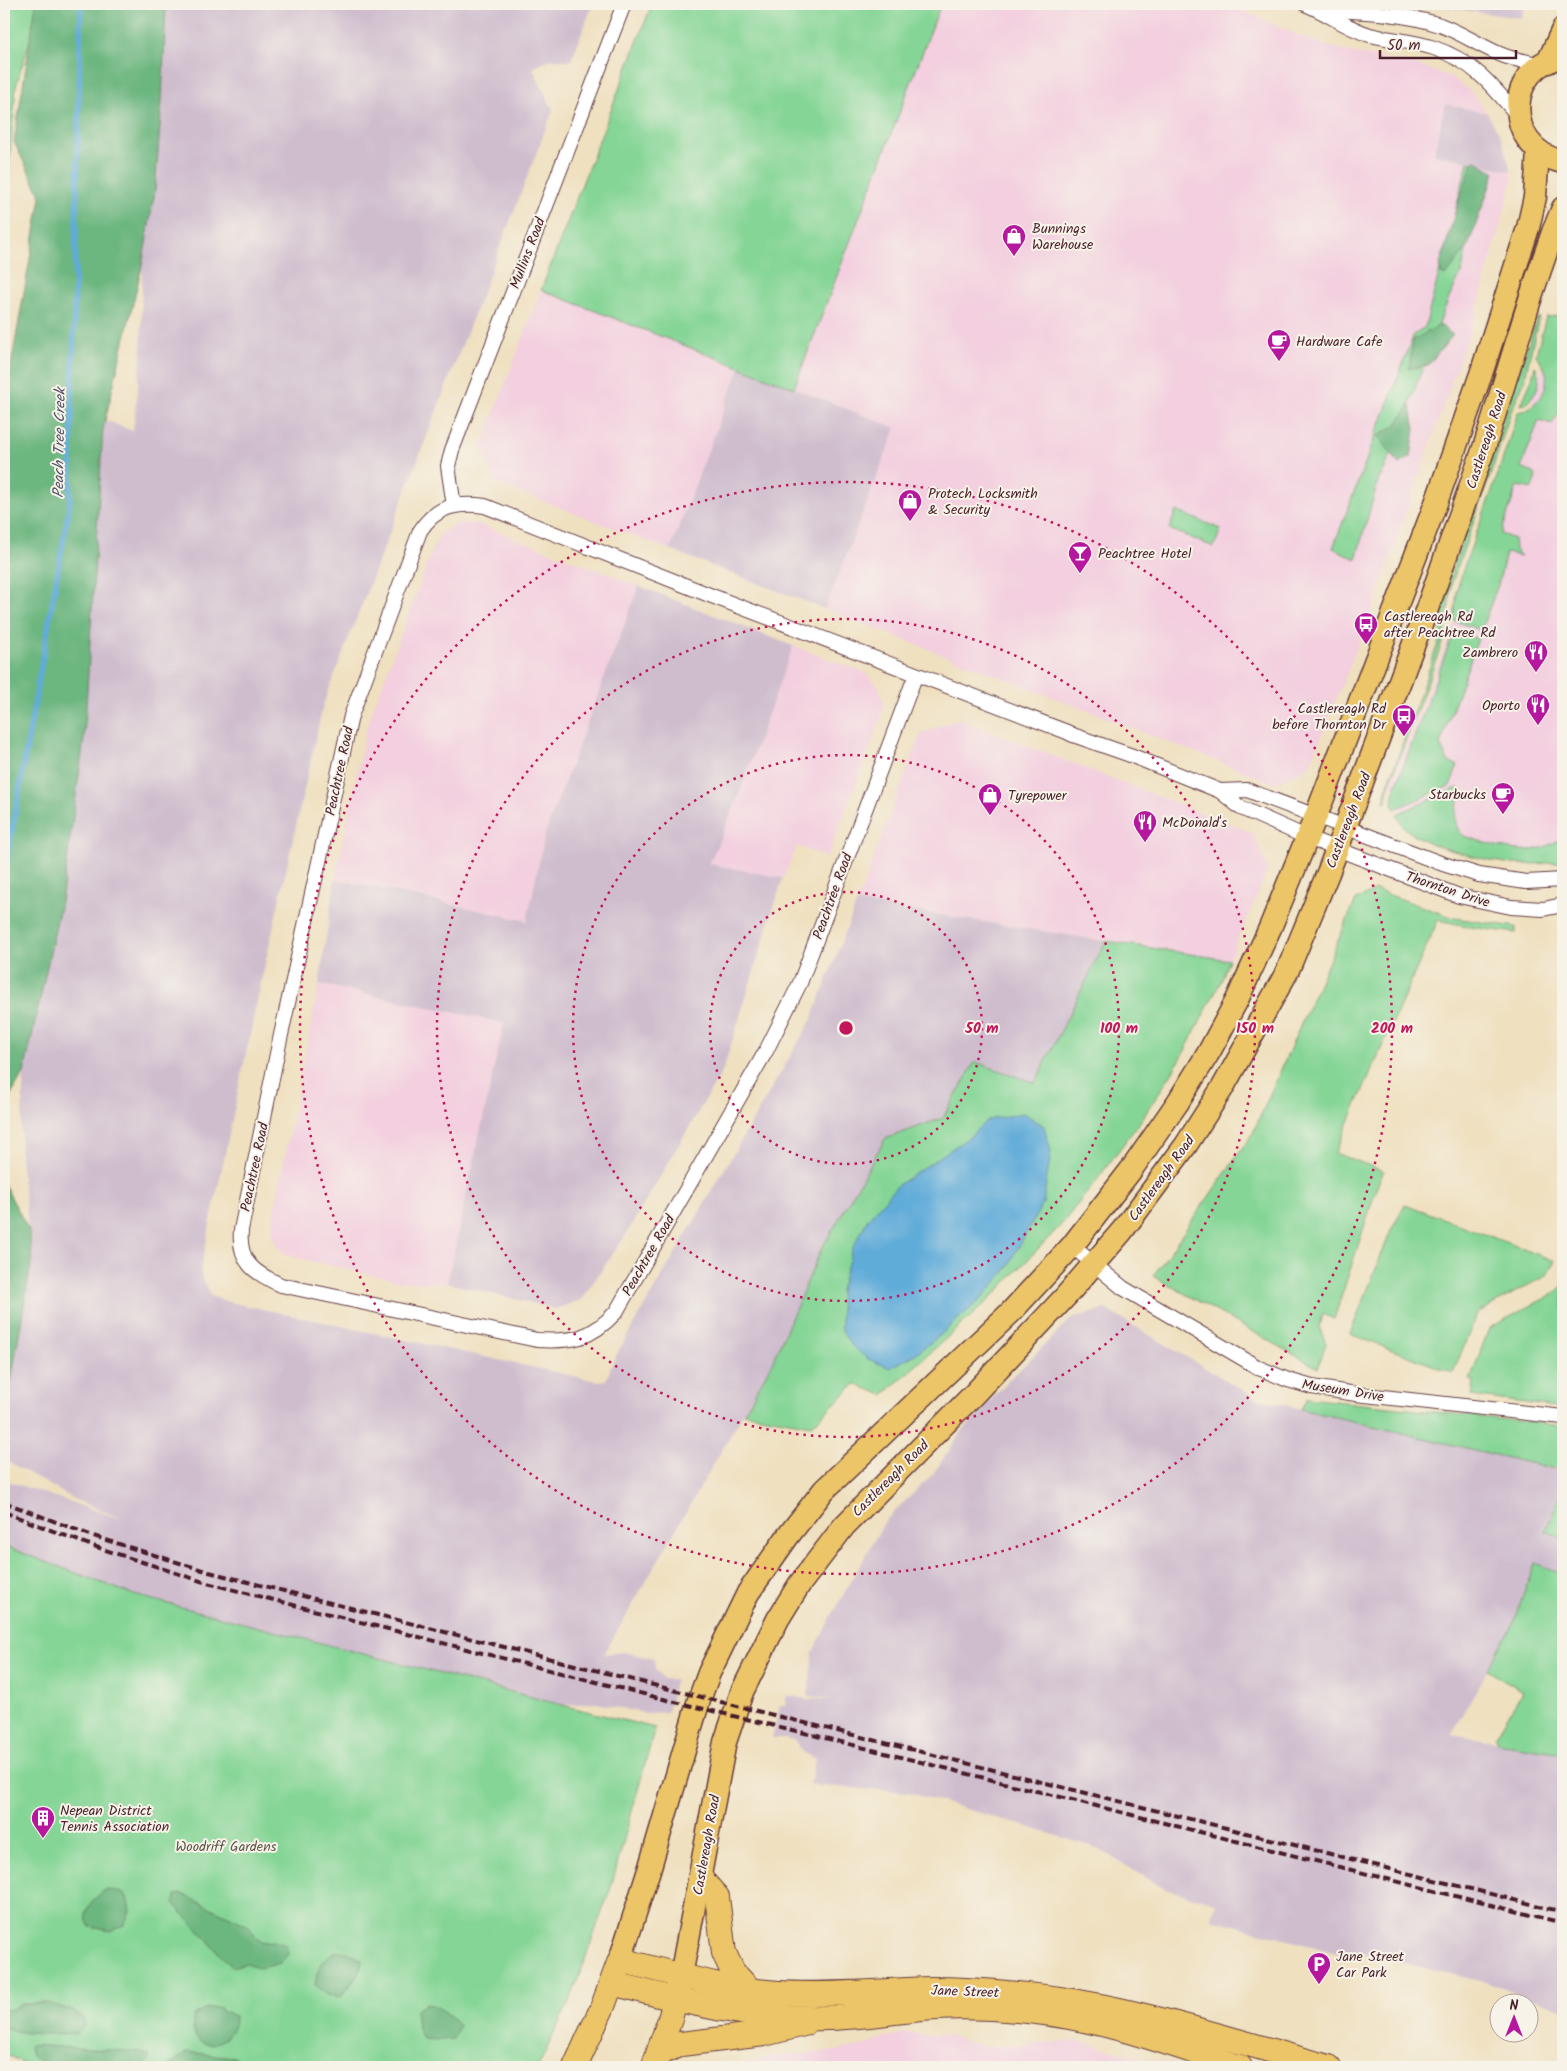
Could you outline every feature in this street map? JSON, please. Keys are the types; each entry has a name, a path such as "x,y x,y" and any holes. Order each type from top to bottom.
{"highway":[{"path":"700,1878 717,1897 724,1953 733,1972 750,1990"},
{"name":"Jane Street","path":"620,1960 682,1976 750,1990 805,1994 932,1989 1059,1998 1137,2014 1329,2067"},
{"path":"575,2067 620,1960"},
{"name":"Castlereagh Road","path":"655,2061 682,1976"},
{"name":"Jane Street","path":"609,1990 741,2013 827,2018 937,2008 1029,2011 1116,2027 1240,2067"},
{"path":"655,2061 681,2044 764,2034 827,2018"}],"main road":[{"path":"1563,29 1551,61 1528,78 1523,87 1518,116 1525,136 1538,151 1554,160 1563,162"},
{"name":"Castlereagh Road","path":"620,1960 649,1870 698,1703 709,1673 748,1593 788,1536 824,1490 1010,1313 1072,1246 1131,1170 1178,1102 1209,1052 1254,964 1316,816 1436,503 1482,371 1528,228 1535,197 1538,151"},
{"name":"Castlereagh Road","path":"682,1976 729,1726 762,1648 799,1585 844,1526 974,1394 1094,1265 1144,1203 1186,1145 1250,1042 1287,972 1311,916 1431,598 1485,446 1532,293 1563,208"}],"street":[{"name":"Mullins Road","path":"454,506 448,466 452,450 624,4"},
{"path":"1305,4 1321,10 1344,25 1371,35 1434,48 1459,59 1486,79 1518,116"},
{"path":"1321,10 1375,13 1410,18 1437,24 1461,33 1502,56 1551,61"},
{"name":"Peachtree Road","path":"916,674 800,983 766,1051 616,1312 605,1324 592,1334 576,1338 557,1341 537,1340 281,1285 265,1278 251,1267 244,1257 240,1243 241,1230 279,1044 349,726 372,656 420,530 428,519 440,510 469,504 485,506 1220,791 1241,808 1336,850"},
{"name":"Peachtree Road","path":"1220,791 1247,790 1345,826"},
{"name":"Thornton Drive","path":"1345,826 1443,864 1479,875 1526,882 1563,880"},
{"name":"Thornton Drive","path":"1336,850 1429,885 1486,903 1543,909 1563,905"},
{"name":"Museum Drive","path":"1072,1246 1122,1288 1259,1368 1288,1380 1312,1387 1356,1394 1563,1417"}],"shaded area":[{"path":"166,4 593,4 571,61 551,59 538,64 533,69 553,110 323,705 260,987 200,1272 210,1296 229,1302 597,1381 606,1380 615,1357 812,1019 857,902 1106,941 1035,1083 975,1062 943,1118 885,1139 821,1250 772,1363 604,1654 624,1652 654,1659 655,1668 663,1679 675,1680 668,1712 644,1713 597,1703 562,1705 134,1595 4,1546 4,1480 127,1521 74,1499 9,1462 4,1457 4,1426 32,1258 20,1159 24,1073 61,902 84,739 105,420 133,431 141,360 142,266 155,190 162,100"},
{"path":"941,4 1227,4 1324,45 1349,52 1418,65 1451,77 1471,92 1487,113 1446,104 1434,154 1511,171 1513,179 1475,316 1373,607 1309,767 1274,783 825,609 896,428 794,388"},
{"path":"1434,4 1527,4 1520,18 1448,8"},
{"path":"1445,104 1487,113 1501,137 1511,171 1434,154"},
{"path":"541,290 740,367 670,550 496,483 481,447"},
{"path":"1563,304 1563,861 1486,859 1457,852 1412,834 1394,795 1397,788 1390,786 1461,607 1553,339"},
{"path":"740,367 896,428 825,609 670,550"},
{"path":"459,523 478,524 639,586 545,834 527,921 335,879 366,729 433,548 442,532"},
{"path":"639,586 793,646 736,802 709,864 783,878 723,1070 625,1236 581,1300 556,1309 447,1283 504,1023 319,984 335,879 527,921 545,834"},
{"path":"793,646 866,673 878,686 884,703 880,721 827,858 797,846 783,878 709,864 736,802"},
{"path":"958,719 1253,833 1268,869 1229,960 857,902 921,734"},
{"path":"319,984 504,1023 447,1283 402,1282 285,1255 272,1237 275,1208"},
{"path":"1105,1309 1256,1398 1563,1471 1563,1484 1546,1531 1563,1538 1563,1574 1534,1564 1511,1629 1451,1734 1563,1753 1563,2010 1540,2002 1540,1994 1518,1994 1485,1982 1360,1953 1354,1958 1212,1919 1216,1903 1165,1889 1097,1848 1018,1824 907,1792 810,1785 815,1759 803,1752 795,1741 786,1738 772,1738 780,1705 785,1705 787,1695 806,1699 834,1699 808,1696 813,1652 885,1521 933,1474 961,1433 1006,1383 1071,1319"},
{"path":"905,2033 952,2037 987,2047 1076,2041 1178,2067 734,2067 745,2063 789,2055 830,2052 866,2045"}],"green space":[{"path":"4,4 41,4 16,86 4,222"},
{"path":"36,4 166,4 162,100 155,190 142,266 103,429 84,739 61,902 24,1073 4,1107 4,405 41,197 14,142"},
{"path":"652,4 941,4 794,388 541,290"},
{"path":"1474,160 1495,172 1468,246 1446,276 1441,274 1440,265 1459,200"},
{"path":"1468,162 1484,166 1461,274 1448,300 1386,466 1378,481 1356,559 1333,548 1414,334 1425,327"},
{"path":"1558,316 1563,318 1563,406 1552,424 1539,420 1521,468 1534,473 1536,476 1532,489 1517,486 1501,534 1514,539 1515,550 1521,556 1506,553 1498,585 1481,630 1454,621 1457,590 1518,412 1535,403 1543,392 1546,373 1536,355 1546,317"},
{"path":"1539,317 1524,381 1510,414 1452,582 1447,616 1442,616 1448,582 1537,318"},
{"path":"1440,325 1453,335 1428,365 1409,369 1413,340"},
{"path":"1535,366 1539,377 1538,386 1527,403 1521,405 1532,379"},
{"path":"1410,404 1415,429 1411,457 1399,464 1378,436 1397,424"},
{"path":"1176,511 1221,529 1214,547 1169,529"},
{"path":"1442,622 1447,622 1444,638 1388,788 1386,802 1384,802 1385,793 1440,638"},
{"path":"1454,631 1478,639 1440,744 1448,762 1458,765 1450,786 1395,809 1393,806 1394,791"},
{"path":"1457,788 1462,790 1456,809 1455,820 1459,831 1464,836 1496,846 1528,850 1539,849 1553,843 1563,833 1563,862 1513,864 1488,860 1428,842 1416,836 1402,825 1397,814"},
{"path":"1376,890 1454,918 1516,927 1516,933 1438,920 1335,1153 1384,1171 1380,1178 1334,1319 1322,1314 1319,1327 1326,1343 1318,1368 1153,1276 1252,1135 1356,900"},
{"path":"1106,941 1229,960 1221,981 1180,1060 1142,1119 1093,1185 1061,1225 990,1299 883,1395 855,1384 812,1425 744,1413 772,1363 821,1250 885,1139 943,1118 975,1062 1035,1083"},
{"path":"4,1184 29,1231 32,1258 5,1417 4,1417"},
{"path":"1405,1204 1555,1261 1547,1275 1477,1313 1453,1373 1350,1334 1392,1228"},
{"path":"1563,1285 1563,1408 1472,1396 1474,1381 1470,1380 1489,1328 1555,1293"},
{"path":"1307,1398 1563,1426 1563,1471 1301,1409"},
{"path":"1563,1486 1563,1538 1546,1531"},
{"name":"Woodriff Gardens","path":"4,1546 134,1595 655,1728 611,1887 571,1998 538,2067 34,2067 4,2054"},
{"path":"1535,1563 1563,1574 1563,1753 1497,1743 1495,1737 1523,1691 1487,1670 1511,1629"},
{"path":"105,1890 118,1891 127,1896 130,1911 124,1925 111,1931 90,1927 86,1916 89,1906"},
{"path":"182,1894 247,1925 261,1942 274,1941 286,1945 288,1954 280,1963 269,1966 259,1968 247,1963 232,1967 174,1904 175,1895"},
{"path":"334,1952 347,1952 362,1960 359,1974 341,1997 328,1995 315,1985 320,1966"},
{"path":"48,2003 71,2010 83,2018 84,2027 78,2033 50,2034 20,2032 4,2027 4,2010 12,2009 22,2004"},
{"path":"427,2003 445,2012 459,2026 453,2039 423,2039 417,2025 416,2010"},
{"path":"219,2007 221,2011 235,2016 233,2027 228,2036 220,2042 203,2043 196,2038 193,2028 194,2015 204,2009"},
{"path":"30,2045 140,2052 150,2055 148,2062 143,2067 54,2067 33,2058 29,2048"},
{"path":"187,2052 234,2057 242,2067 167,2067"}],"water":[{"path":"1023,1113 1044,1126 1051,1152 1043,1203 1004,1273 979,1301 914,1355 890,1368 868,1359 850,1344 841,1330 840,1290 853,1247 868,1219 898,1185 968,1138 988,1120"}],"waterway":[{"name":"Peach Tree Creek","path":"4,876 70,502 81,4"}],"railway":[{"path":"4,1502 90,1535 209,1572 1563,1912"},
{"path":"4,1512 87,1544 207,1583 671,1701 1563,1923"}],"place":[{"name":"Bunnings Warehouse","path":"1014,257"},
{"name":"Hardware Cafe","path":"1279,362"},
{"name":"Protech Locksmith & Security","path":"910,522"},
{"name":"Peachtree Hotel","path":"1080,574"},
{"name":"Castlereagh Rd after Peachtree Rd","path":"1366,645"},
{"name":"Zambrero","path":"1536,673"},
{"name":"Oporto","path":"1538,726"},
{"name":"Castlereagh Rd before Thornton Dr","path":"1404,737"},
{"name":"Starbucks","path":"1503,815"},
{"name":"Tyrepower","path":"990,816"},
{"name":"McDonald's","path":"1145,843"},
{"name":"Nepean District Tennis Association","path":"43,1839"},
{"name":"Jane Street Car Park","path":"1319,1985"}]}
